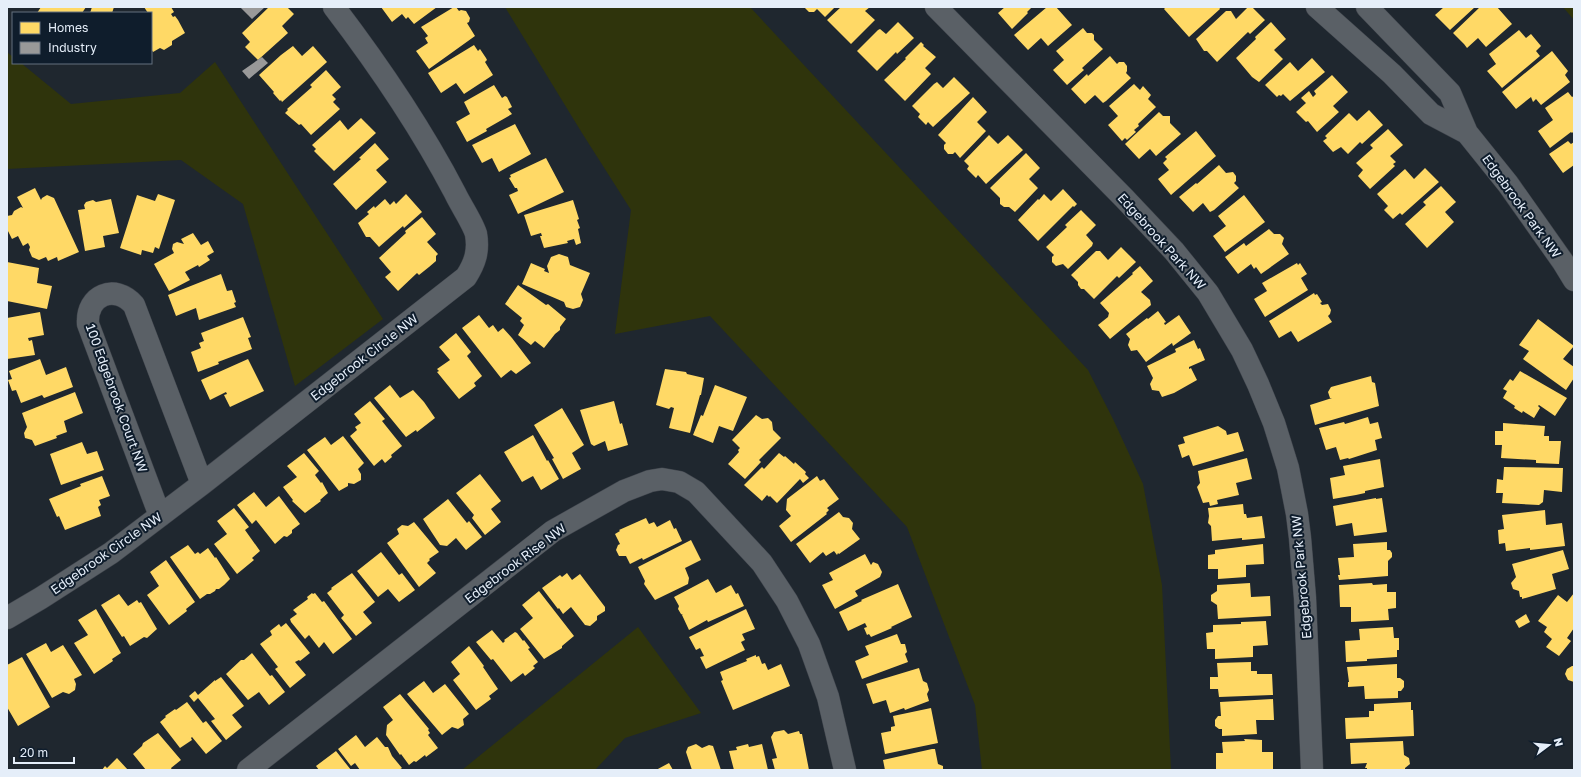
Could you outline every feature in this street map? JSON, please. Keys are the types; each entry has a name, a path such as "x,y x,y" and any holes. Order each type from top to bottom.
{"street":[{"name":"Edgebrook Circle NW","path":"7,618 111,553 160,516 466,277 474,264 477,248 476,232 444,171 366,48 334,7"},
{"name":"Edgebrook Park NW","path":"936,7 1174,250 1208,293 1242,350 1274,423 1288,468 1297,514 1305,598 1312,770"},
{"name":"Edgebrook Park NW","path":"1317,7 1392,74 1431,114 1467,133"},
{"name":"Edgebrook Park NW","path":"1369,8 1450,94 1467,133 1508,184 1574,280"},
{"path":"1349,34 1369,8"},
{"name":"100 Edgebrook Court NW","path":"160,516 88,324 90,309 99,297 114,293 122,295 134,304 202,484"},
{"name":"Edgebrook Rise NW","path":"248,770 553,531 624,491 650,481 662,479 679,482 696,492 762,563 787,601 809,644 828,697 845,770"}],"green space":[{"path":"505,7 750,7 1088,370 1113,419 1143,484 1162,585 1171,770 982,770 975,705 907,527 710,316 615,334 631,210"},
{"path":"1563,7 1574,7 1574,20"},
{"path":"7,52 12,56 12,64 22,64 71,104 180,93 215,62 383,319 295,386 243,204 181,160 7,169"},
{"path":"638,627 701,713 625,738 595,770 462,770"}],"building: Homes":[{"path":"41,7 86,7 83,12 38,12"},
{"path":"92,7 114,7 112,12 90,12"},
{"path":"144,7 171,7 174,12 171,14 178,20 185,33 172,41 172,45 164,50 160,48 153,52 152,12 147,12"},
{"path":"269,7 287,7 294,14 282,26 288,33 258,60 245,47 250,42 242,33"},
{"path":"381,7 437,7 414,24 408,17 406,19 402,14 392,22"},
{"path":"456,7 459,11 466,11 470,18 469,22 467,23 475,36 429,69 416,51 428,43 425,38 428,36 421,27"},
{"path":"804,7 835,7 825,17 817,9 814,12 809,12"},
{"path":"841,7 870,7 865,11 875,20 851,44 827,20"},
{"path":"1005,7 1032,7 1012,29 998,13"},
{"path":"1047,7 1056,7 1072,25 1048,46 1041,38 1028,50 1014,35"},
{"path":"1166,7 1219,7 1220,9 1189,37 1164,9"},
{"path":"1248,7 1252,7 1265,20 1250,34 1248,32 1217,62 1207,51 1204,51 1196,39 1226,11 1231,11 1236,19"},
{"path":"1444,7 1475,7 1450,30 1435,15"},
{"path":"1480,7 1497,7 1512,24 1486,47 1478,38 1467,48 1453,33"},
{"path":"898,22 914,38 897,54 896,52 877,71 857,51 878,30 880,29 886,34"},
{"path":"1271,22 1286,39 1274,50 1283,59 1259,82 1252,77 1236,58"},
{"path":"1083,28 1087,33 1092,33 1094,35 1094,40 1103,49 1082,68 1084,70 1067,85 1053,70 1064,60 1056,51"},
{"path":"1519,30 1526,38 1531,34 1541,46 1536,51 1540,56 1502,88 1487,71 1496,64 1489,54"},
{"path":"921,42 924,45 923,46 936,57 925,68 931,74 905,101 884,80"},
{"path":"474,45 478,51 480,49 486,58 487,60 485,62 493,75 464,94 456,83 441,93 428,73"},
{"path":"293,46 302,56 313,46 327,62 282,102 259,75"},
{"path":"1552,51 1568,71 1565,75 1570,82 1541,105 1536,99 1533,102 1531,97 1516,109 1502,92"},
{"path":"1110,56 1117,64 1119,62 1124,62 1127,66 1126,73 1131,78 1103,103 1095,95 1085,104 1071,89"},
{"path":"1312,58 1325,72 1290,101 1283,94 1277,97 1265,85 1290,62 1298,71"},
{"path":"326,70 341,87 332,95 336,99 333,102 340,109 311,135 301,124 299,125 285,113 288,110 287,109 312,87 310,85"},
{"path":"1332,75 1348,92 1333,106 1339,112 1317,132 1308,121 1306,122 1296,112 1306,103 1301,98 1309,91 1313,97 1316,94 1314,91"},
{"path":"954,77 970,93 933,127 928,122 926,125 918,117 920,114 912,106 934,84 937,82 943,88"},
{"path":"1134,84 1140,90 1143,86 1151,95 1148,99 1156,107 1138,124 1139,126 1134,130 1136,132 1127,140 1125,138 1122,141 1108,125 1118,116 1109,106"},
{"path":"494,85 502,98 505,96 507,97 512,107 508,109 512,114 486,129 487,131 467,142 456,122 470,114 464,102"},
{"path":"1568,92 1572,97 1574,96 1574,131 1550,148 1538,131 1553,120 1545,108"},
{"path":"973,97 987,112 977,122 986,131 960,158 955,152 953,154 948,154 944,149 944,145 946,143 938,135"},
{"path":"1369,110 1383,125 1362,144 1360,142 1348,154 1341,147 1333,152 1323,141 1327,138 1325,136 1349,113 1357,121"},
{"path":"1159,112 1163,116 1170,116 1170,123 1181,134 1156,156 1150,149 1139,159 1125,144"},
{"path":"361,118 376,133 334,171 314,151 316,149 312,145 340,120 348,130"},
{"path":"515,124 531,154 499,172 492,158 482,163 472,145"},
{"path":"1388,129 1403,145 1390,156 1396,162 1393,164 1395,166 1370,189 1358,176 1363,170 1356,163 1373,148 1370,145"},
{"path":"1196,131 1216,156 1171,195 1158,179 1169,170 1163,163 1167,159 1165,157"},
{"path":"989,135 998,144 1008,135 1023,150 986,184 978,175 976,178 967,169 969,166 964,161"},
{"path":"1568,141 1571,144 1574,142 1574,165 1563,173 1549,154"},
{"path":"375,143 389,159 376,170 387,182 356,210 333,184 361,159 359,158"},
{"path":"1026,153 1040,168 1029,179 1038,188 1015,212 1009,207 1004,207 1000,204 1000,198 990,188"},
{"path":"546,158 564,192 518,214 509,195 518,191 509,178 511,177 510,175"},
{"path":"1219,165 1226,173 1233,172 1236,176 1236,181 1234,183 1239,188 1214,210 1210,212 1203,203 1193,212 1179,197"},
{"path":"1425,168 1439,182 1402,215 1400,213 1393,219 1384,210 1388,206 1377,194 1405,169 1414,179"},
{"path":"1441,186 1456,202 1445,212 1454,222 1427,248 1405,224 1426,205 1423,202"},
{"path":"35,188 41,200 47,195 54,198 79,252 58,261 57,257 48,261 46,257 39,260 32,257 28,243 23,246 18,236 12,239 7,229 7,216 12,215 14,211 21,207 23,208 17,197"},
{"path":"1063,189 1077,204 1074,207 1073,206 1038,241 1018,220 1044,194 1051,201"},
{"path":"158,194 175,200 159,249 155,247 153,253 142,250 141,255 120,248 137,195 155,201"},
{"path":"406,194 422,212 379,247 370,237 366,237 358,223 369,214 367,212 374,206 375,208 385,199 390,205 394,201 396,204"},
{"path":"1244,195 1265,222 1225,252 1213,236 1226,226 1218,216"},
{"path":"111,199 119,233 103,236 105,247 85,251 78,210 85,209 84,205 86,202"},
{"path":"573,200 579,219 577,220 580,228 578,229 581,243 576,245 574,239 567,241 568,243 544,248 540,236 542,236 541,233 531,236 524,215"},
{"path":"1081,210 1096,225 1086,235 1093,243 1092,246 1068,269 1063,264 1056,266 1052,262 1052,257 1054,255 1046,247 1067,227 1065,225"},
{"path":"422,217 436,234 427,242 438,254 436,256 436,261 419,275 417,273 398,291 385,277 391,272 379,258 406,233 405,231"},
{"path":"1269,229 1274,234 1280,234 1284,238 1282,244 1289,254 1261,274 1256,267 1254,269 1251,264 1238,274 1225,257 1244,243 1246,246"},
{"path":"193,233 201,245 208,241 214,252 207,256 210,260 199,267 198,265 185,272 190,280 169,291 154,264 174,253 172,249 173,244 177,242 184,244 181,239"},
{"path":"1121,247 1136,262 1119,278 1117,276 1094,299 1084,289 1081,289 1078,282 1071,275 1096,251 1100,251 1108,260"},
{"path":"559,254 568,257 570,265 590,273 581,294 583,300 580,307 573,309 566,307 564,302 522,284 531,263 545,269 544,271 549,273 547,266 551,257"},
{"path":"7,262 39,268 37,283 52,286 47,309 7,301"},
{"path":"1297,263 1298,265 1300,263 1307,274 1301,278 1308,290 1265,317 1254,299 1267,291 1262,283"},
{"path":"1140,266 1153,281 1141,292 1150,300 1151,305 1110,339 1098,325 1108,317 1109,313 1100,303"},
{"path":"221,274 227,291 232,290 236,307 199,320 196,308 176,316 168,295"},
{"path":"518,285 546,305 548,304 566,319 560,327 560,330 544,348 535,341 531,345 518,335 524,325 520,321 522,318 505,304"},
{"path":"1314,293 1315,295 1317,294 1322,302 1320,303 1322,305 1328,304 1331,310 1328,316 1332,322 1298,342 1291,331 1279,338 1269,321"},
{"path":"1158,311 1166,322 1164,323 1165,325 1179,315 1191,333 1173,346 1172,343 1146,362 1137,350 1131,351 1128,345 1130,339 1126,334"},
{"path":"40,312 44,335 28,338 29,341 32,340 35,355 7,359 7,318"},
{"path":"479,315 489,328 493,325 498,332 503,328 531,363 516,374 511,370 501,378 462,328"},
{"path":"243,317 251,337 248,338 252,349 218,362 219,364 198,372 191,352 201,348 199,343 204,341 201,333"},
{"path":"1538,319 1574,346 1563,359 1574,367 1574,378 1566,390 1523,359 1529,351 1519,345"},
{"path":"456,333 471,352 467,356 482,376 474,383 476,386 459,399 437,372 439,371 437,369 450,360 439,347"},
{"path":"1194,340 1198,349 1200,348 1205,360 1189,367 1197,380 1174,393 1162,397 1159,391 1152,390 1150,384 1153,378 1147,366 1176,352 1175,349"},
{"path":"40,359 46,375 66,367 73,387 44,398 42,395 21,403 16,390 12,391 8,380 12,379 9,371"},
{"path":"248,359 264,391 230,407 224,395 227,394 226,392 210,400 201,380"},
{"path":"665,369 686,372 687,374 704,378 701,395 690,433 669,428 674,408 671,407 669,409 656,405"},
{"path":"1520,371 1567,398 1555,416 1539,405 1538,406 1540,408 1534,418 1523,411 1522,413 1514,408 1515,406 1503,398 1507,391 1503,389 1510,379 1513,381"},
{"path":"1371,376 1372,382 1375,383 1379,406 1315,425 1310,405 1332,398 1330,398 1328,392 1331,387"},
{"path":"390,385 400,398 413,390 424,402 435,418 417,432 416,430 406,437 374,398"},
{"path":"715,385 747,397 733,431 719,426 713,443 693,435 701,415 703,416"},
{"path":"75,392 83,413 64,421 67,432 56,436 57,438 35,446 32,440 25,438 24,433 27,427 22,413"},
{"path":"370,401 385,419 382,421 402,446 391,455 392,457 385,463 382,459 374,466 350,436 357,430 355,427 361,423 354,414"},
{"path":"614,401 620,424 622,423 628,445 608,451 605,441 594,446 591,444 580,410"},
{"path":"562,408 584,445 572,453 581,469 563,479 552,459 554,458 534,425"},
{"path":"756,415 762,419 768,418 772,422 773,430 781,438 759,460 761,462 745,479 728,464 739,452 738,450 740,448 732,440"},
{"path":"1368,417 1370,424 1378,422 1382,438 1375,440 1377,450 1349,459 1340,460 1336,447 1326,450 1319,428 1344,422 1345,424"},
{"path":"1503,423 1545,426 1544,436 1549,436 1549,441 1561,441 1559,464 1536,463 1536,460 1501,458 1502,445 1495,445 1495,431 1503,431"},
{"path":"1218,426 1226,431 1227,435 1238,432 1244,451 1193,466 1189,455 1182,458 1178,445 1185,443 1183,437"},
{"path":"533,435 559,479 541,490 533,476 522,482 504,452"},
{"path":"343,436 364,463 358,469 361,474 361,480 354,484 348,483 348,486 339,491 307,450 325,437 331,445"},
{"path":"82,442 87,454 97,451 104,470 61,485 50,454"},
{"path":"304,453 319,471 315,475 321,483 322,482 328,493 320,500 321,501 305,513 292,501 293,500 283,487 297,477 287,466"},
{"path":"779,453 794,464 795,462 806,472 805,474 809,478 803,483 800,479 777,503 767,495 762,501 744,485 762,467 764,469"},
{"path":"1247,458 1252,479 1236,483 1239,495 1217,500 1218,504 1210,506 1209,502 1203,503 1197,487 1200,483 1198,471"},
{"path":"1380,459 1384,487 1365,491 1365,493 1333,499 1330,478 1345,475 1343,466"},
{"path":"1504,467 1563,468 1562,492 1544,490 1543,502 1539,505 1502,503 1503,493 1496,493 1497,479 1503,480"},
{"path":"480,474 501,501 491,509 501,522 485,535 472,518 474,515 456,493"},
{"path":"102,476 110,496 99,500 101,505 98,507 101,516 65,530 49,499 81,486 80,484"},
{"path":"817,476 820,481 824,479 839,499 827,508 829,510 826,513 827,514 791,542 779,526 791,516 786,510 787,499"},
{"path":"254,492 266,507 279,496 300,524 292,530 292,533 287,537 284,536 275,544 256,520 252,524 237,505"},
{"path":"1382,498 1387,532 1354,536 1352,523 1336,526 1333,506"},
{"path":"448,499 467,523 469,521 482,537 466,550 456,538 447,546 440,545 423,519"},
{"path":"1243,504 1244,514 1246,514 1247,518 1262,516 1265,538 1242,540 1242,538 1212,541 1211,526 1208,523 1208,508"},
{"path":"234,508 249,527 245,530 260,551 252,558 254,560 237,574 214,544 227,534 217,521"},
{"path":"1545,510 1546,525 1562,523 1565,546 1506,551 1505,543 1499,544 1498,530 1504,529 1502,515"},
{"path":"839,512 843,517 849,518 853,523 852,529 860,539 837,555 834,551 826,556 823,552 810,563 796,544"},
{"path":"646,518 649,524 654,522 657,527 670,520 674,529 676,528 682,541 643,560 642,558 630,564 626,556 619,556 616,550 620,544 615,534 620,531 619,530"},
{"path":"414,522 439,552 429,559 430,560 427,563 436,573 419,587 387,543 399,534 397,529 402,525 408,526"},
{"path":"691,540 701,560 685,568 689,578 688,584 655,600 644,584 645,581 638,567"},
{"path":"1387,542 1387,550 1390,550 1392,553 1392,557 1388,561 1388,576 1339,580 1338,575 1340,575 1338,558 1354,557 1353,544"},
{"path":"1263,544 1264,564 1246,565 1246,577 1218,579 1218,569 1208,569 1208,555 1215,554 1215,550"},
{"path":"188,545 195,554 198,552 200,554 208,548 215,558 216,557 230,579 219,589 216,589 200,599 170,557"},
{"path":"1563,550 1569,569 1552,574 1556,589 1522,599 1519,591 1513,589 1511,583 1516,577 1512,564"},
{"path":"381,552 399,575 402,573 415,590 399,602 388,589 378,597 357,571"},
{"path":"865,554 871,565 873,562 878,564 882,572 880,577 855,591 858,596 835,609 822,585 833,580 829,573"},
{"path":"166,560 195,602 186,609 187,611 169,625 147,595 159,586 150,572"},
{"path":"352,573 375,602 363,612 372,623 356,636 341,618 344,615 327,593 332,589 331,588"},
{"path":"567,573 572,580 580,574 605,607 605,611 597,616 597,620 590,626 585,625 571,607 563,614 542,588 560,575 562,577"},
{"path":"708,579 716,593 731,585 736,594 738,593 744,606 708,622 707,620 689,630 683,615 678,609 679,606 674,597"},
{"path":"1250,583 1251,597 1270,596 1271,616 1218,619 1217,605 1211,601 1211,595 1217,591 1217,585"},
{"path":"1372,583 1373,585 1387,584 1387,592 1396,592 1396,608 1388,609 1389,620 1351,622 1351,607 1340,607 1339,585"},
{"path":"898,584 912,617 871,637 869,634 867,635 864,628 867,627 865,623 848,631 839,612 862,601 861,600"},
{"path":"539,591 574,636 562,646 562,648 544,659 520,629 533,618 522,605"},
{"path":"312,593 315,593 322,602 324,601 352,639 333,654 324,642 319,648 309,635 305,639 291,622 290,619 297,614 293,610 308,599 307,597"},
{"path":"1574,593 1574,628 1567,638 1571,641 1559,656 1546,647 1552,639 1544,632 1547,627 1538,621 1558,595 1567,602"},
{"path":"119,594 128,606 137,600 139,603 141,602 157,629 147,638 144,637 130,646 124,636 122,637 101,605"},
{"path":"96,609 121,653 112,659 113,661 94,674 74,643 88,635 78,620"},
{"path":"746,609 755,629 742,634 745,640 741,642 745,650 706,669 700,657 704,656 700,648 696,650 689,637"},
{"path":"1526,614 1530,622 1519,628 1515,621"},
{"path":"1266,621 1268,645 1253,646 1253,657 1215,659 1215,649 1207,649 1206,633 1213,632 1213,625"},
{"path":"286,623 310,653 300,661 295,662 306,675 290,688 275,669 278,667 260,644 272,635 270,631 279,624 281,627"},
{"path":"1393,627 1394,638 1399,638 1399,650 1397,650 1397,657 1346,662 1345,641 1360,640 1359,629"},
{"path":"492,630 503,643 505,641 504,640 515,632 517,633 530,648 528,649 538,662 533,666 535,668 525,676 523,673 511,682 493,659 491,660 476,642"},
{"path":"897,634 901,644 905,644 907,652 905,654 908,662 862,679 855,661 869,655 865,646"},
{"path":"46,643 51,652 63,645 82,675 74,679 76,684 75,690 69,694 63,692 52,698 26,654"},
{"path":"469,646 484,666 483,667 498,689 489,696 491,699 476,710 453,680 460,674 451,662"},
{"path":"252,653 285,692 269,705 259,692 248,700 226,674 241,660 244,660"},
{"path":"756,655 756,657 759,656 762,664 765,663 768,670 781,664 790,686 733,710 721,681 723,680 720,672 747,661 746,659"},
{"path":"22,657 50,707 18,726 7,707 7,665"},
{"path":"1251,662 1251,671 1257,671 1257,674 1272,674 1273,695 1219,697 1218,689 1210,689 1210,677 1218,677 1217,663"},
{"path":"1397,664 1397,678 1404,681 1404,687 1401,691 1398,691 1398,698 1365,699 1364,686 1348,687 1349,682 1347,667"},
{"path":"1574,666 1574,682 1568,680 1565,674 1567,669"},
{"path":"919,668 923,681 927,683 929,690 927,694 929,701 905,710 904,708 890,713 886,700 873,704 866,684"},
{"path":"221,677 244,706 232,715 242,727 226,740 211,721 215,719 198,698 194,702 189,696 195,691 198,695 215,680"},
{"path":"424,681 433,693 445,684 469,714 463,719 464,725 458,729 452,727 442,735 407,694"},
{"path":"400,694 429,729 428,730 430,733 428,735 438,748 426,757 425,755 409,765 386,735 387,725 393,720 383,707"},
{"path":"1273,699 1274,720 1256,720 1257,734 1222,736 1222,729 1215,726 1215,720 1218,716 1221,716 1220,702"},
{"path":"187,702 203,723 206,721 222,741 206,754 192,737 192,740 180,748 160,722 166,717 165,716"},
{"path":"1411,702 1411,710 1413,710 1414,736 1346,739 1345,718 1369,717 1369,711 1374,711 1374,704"},
{"path":"931,708 938,743 885,754 881,733 891,731 891,727 895,726 893,716"},
{"path":"784,730 788,734 799,731 800,734 802,734 809,770 775,770 772,759 777,758 771,737 774,732"},
{"path":"158,733 181,760 171,768 172,770 146,770 133,754 142,746 143,743"},
{"path":"356,735 365,747 377,737 385,747 388,747 392,756 402,768 399,770 360,770 355,763 351,766 338,749"},
{"path":"1244,739 1262,740 1262,752 1273,752 1273,770 1216,769 1216,753 1223,753 1222,742 1245,741"},
{"path":"1403,741 1404,755 1409,758 1410,764 1405,768 1405,770 1367,770 1367,768 1365,768 1367,763 1351,764 1350,743"},
{"path":"696,744 702,748 709,745 713,746 721,770 692,770 686,752 688,747"},
{"path":"748,744 749,747 762,744 768,770 734,770 729,751 737,750 736,747"},
{"path":"935,749 938,764 943,766 943,770 885,770 883,760"},
{"path":"336,751 351,770 319,770 316,766"},
{"path":"117,758 128,770 102,770 105,766 107,768"},
{"path":"669,763 673,770 656,770"}],"building: Industry":[{"path":"240,7 265,7 252,19"},
{"path":"262,57 268,63 249,79 242,71"}]}
